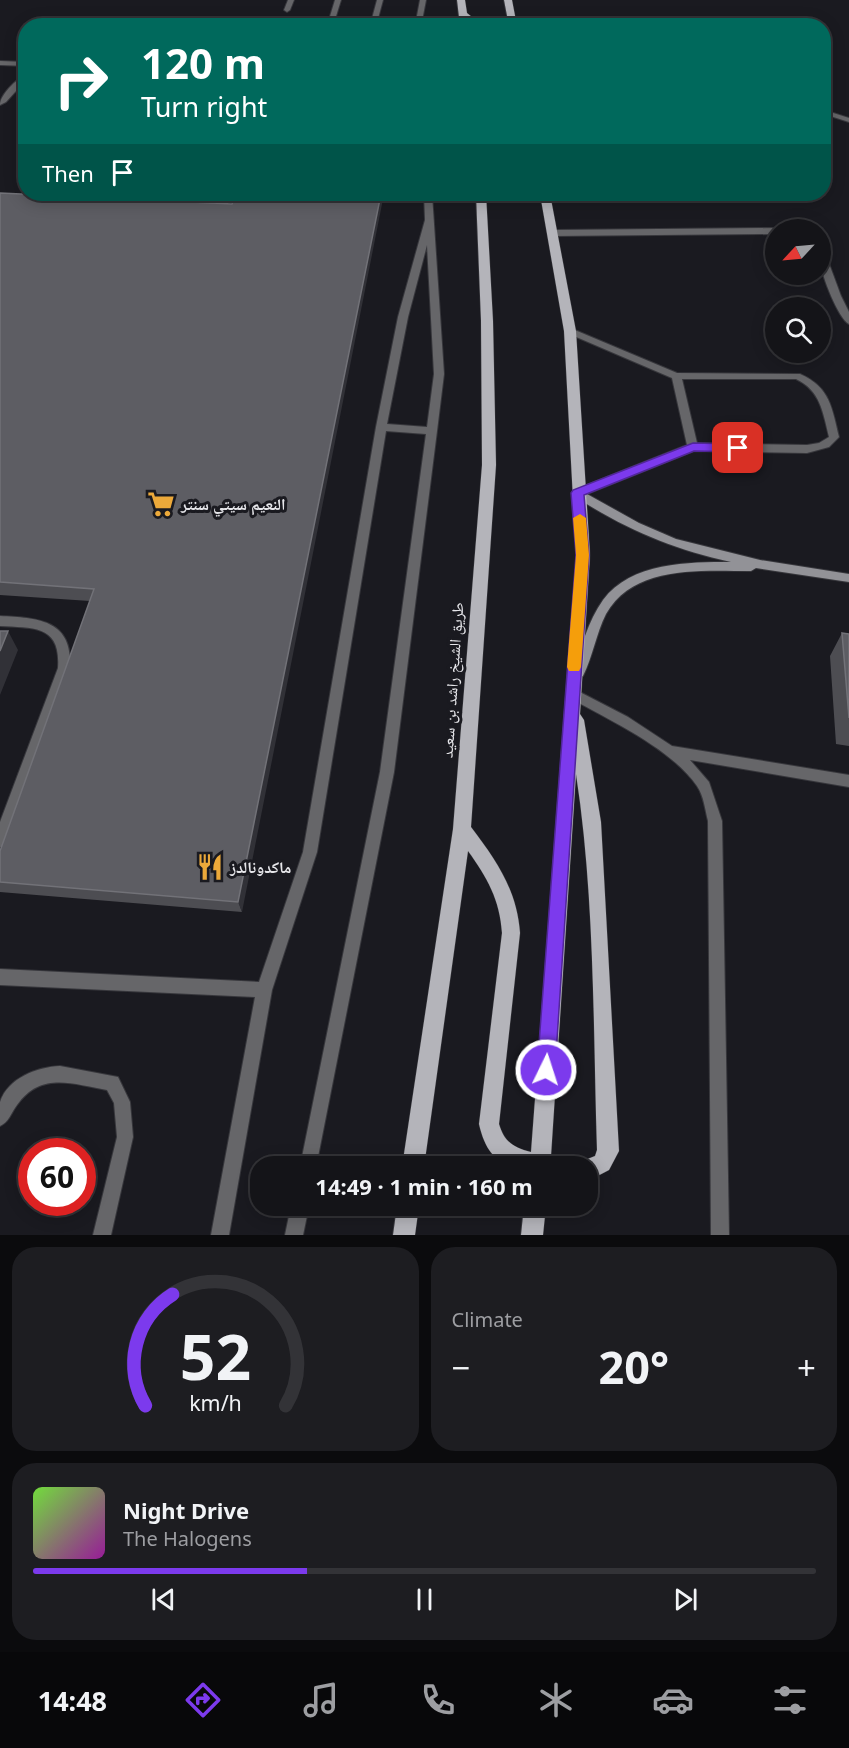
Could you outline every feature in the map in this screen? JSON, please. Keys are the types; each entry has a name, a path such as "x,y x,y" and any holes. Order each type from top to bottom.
{"main road":[{"path":"461,0 463,18"},
{"path":"508,0 511,18"},
{"path":"463,14 468,18"},
{"name":"طريق الشيخ راشد بن سعيد","path":"416,1156 462,829 489,465 487,321 481,201"},
{"path":"546,201 570,331 583,555 572,693 546,1156"},
{"path":"572,693 592,822 597,894 608,1150 602,1163 598,1165"},
{"path":"462,829 498,880 507,896 512,915 512,933 489,1124 491,1138 498,1149 509,1156"},
{"path":"404,1235 407,1216"},
{"path":"532,1235 535,1216"}],"street":[{"path":"578,493 622,520 672,542 770,567 849,578"},
{"path":"572,693 594,628 612,596 641,578 676,567 770,567"}],"lane":[{"path":"286,10 291,0"},
{"path":"332,18 338,0"},
{"path":"375,18 380,0"},
{"path":"420,18 423,0"},
{"path":"0,63 18,64"},
{"path":"0,103 7,99 18,85"},
{"path":"831,114 849,120"},
{"path":"310,1156 387,772 439,374 428,201"},
{"path":"220,1235 264,990 310,852 381,427 403,317 429,221"},
{"path":"552,233 765,231"},
{"path":"831,282 849,321"},
{"path":"570,331 675,376 797,376 805,379 822,392 834,437 831,442 818,448 693,447 578,493"},
{"path":"675,376 693,447"},
{"path":"381,427 432,430"},
{"path":"0,621 32,623 49,628 61,638 66,652 64,668 0,841"},
{"path":"572,693 670,751 688,765 701,782 711,801 715,821 720,1235"},
{"path":"670,751 849,782"},
{"path":"0,977 264,990"},
{"path":"0,1118 12,1095 30,1079 52,1072 112,1083 122,1102 125,1137 102,1235"},
{"path":"294,1235 298,1216"}],"building":[{"name":"النعيم سيتي سنتر","path":"0,193 18,194 18,201 169,201 232,204 233,201 380,201 238,902 0,882 0,851 94,589 0,582"},
{"path":"0,631 8,631 0,651"},
{"path":"842,633 849,634 849,718"}],"slow traffic":[{"path":"574,667 583,555 580,518"}],"place":[{"name":"النعيم سيتي سنتر","path":"161,504"},
{"name":"ماكدونالدز","path":"210,867"}],"route":[{"path":"546,1070 583,555 578,493 693,447 738,448"}]}
